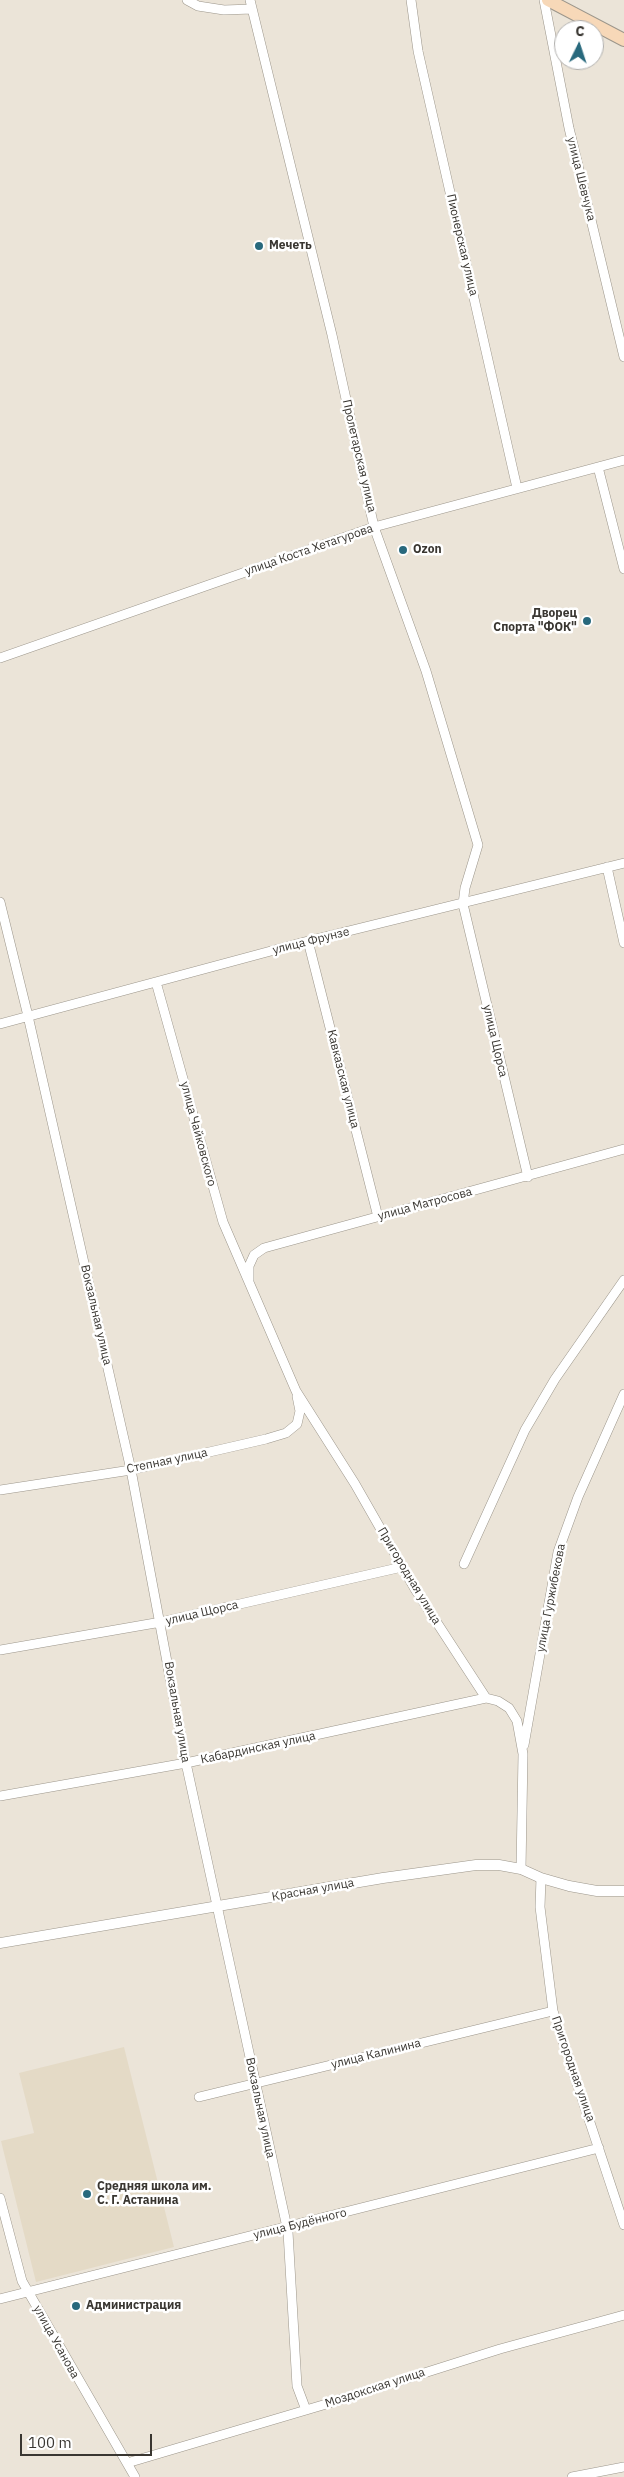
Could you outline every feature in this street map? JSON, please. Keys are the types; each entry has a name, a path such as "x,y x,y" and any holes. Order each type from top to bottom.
{"main road":[{"path":"546,0 624,40"}],"street":[{"path":"187,0 198,6 224,10 251,4"},
{"name":"Пионерская улица","path":"411,0 418,51 517,488"},
{"name":"улица Шевчука","path":"546,0 569,128 624,358"},
{"name":"Пролетарская улица","path":"251,4 332,336 374,527 426,671 478,845 465,888 463,904"},
{"name":"улица Коста Хетагурова","path":"0,658 374,527 624,460"},
{"path":"598,467 624,570"},
{"name":"улица Фрунзе","path":"0,1024 308,941 624,863"},
{"path":"607,868 624,943"},
{"name":"Вокзальная улица","path":"0,902 132,1470 186,1763 287,2228 297,2386 306,2410"},
{"name":"улица Щорса","path":"463,904 528,1177"},
{"name":"Кавказская улица","path":"308,941 378,1217"},
{"name":"улица Чайковского","path":"156,982 222,1222 249,1282"},
{"name":"улица Матросова","path":"249,1282 249,1266 254,1255 264,1248 528,1177 624,1149"},
{"path":"464,1564 525,1430 555,1379 624,1280"},
{"name":"Пригородная улица","path":"249,1282 296,1391 355,1484 402,1567 486,1698"},
{"name":"Степная улица","path":"0,1490 132,1470 286,1433 297,1424 300,1411 296,1391"},
{"name":"улица Гуржибекова","path":"523,1754 558,1552 578,1497 624,1394"},
{"name":"улица Щорса","path":"0,1650 161,1622 402,1567"},
{"path":"486,1698 498,1701 509,1708 517,1721 523,1754 521,1869"},
{"name":"Кабардинская улица","path":"0,1796 186,1763 486,1698"},
{"name":"Красная улица","path":"0,1943 446,1868 499,1865 521,1869 541,1878 569,1886 597,1891 624,1890"},
{"name":"Пригородная улица","path":"541,1878 540,1907 553,2011 624,2225"},
{"name":"улица Калинина","path":"199,2097 553,2011"},
{"name":"улица Будённого","path":"0,2299 600,2148"},
{"name":"улица Усанова","path":"0,2198 18,2268 28,2291 67,2362 135,2477"},
{"name":"Моздокская улица","path":"127,2462 306,2410 500,2349 624,2315"},
{"path":"572,2477 624,2467"}],"shaded area":[{"name":"Средняя школа им. C. Г. Астанина","path":"124,2047 174,2247 36,2282 1,2141 34,2133 19,2073"}],"place":[{"name":"Мечеть","path":"259,246"},
{"name":"Ozon","path":"403,550"},
{"name":"Дворец Спорта \"ФОК\"","path":"587,621"},
{"name":"Средняя школа им. C. Г. Астанина","path":"87,2194"},
{"name":"Администрация","path":"76,2306"}]}
